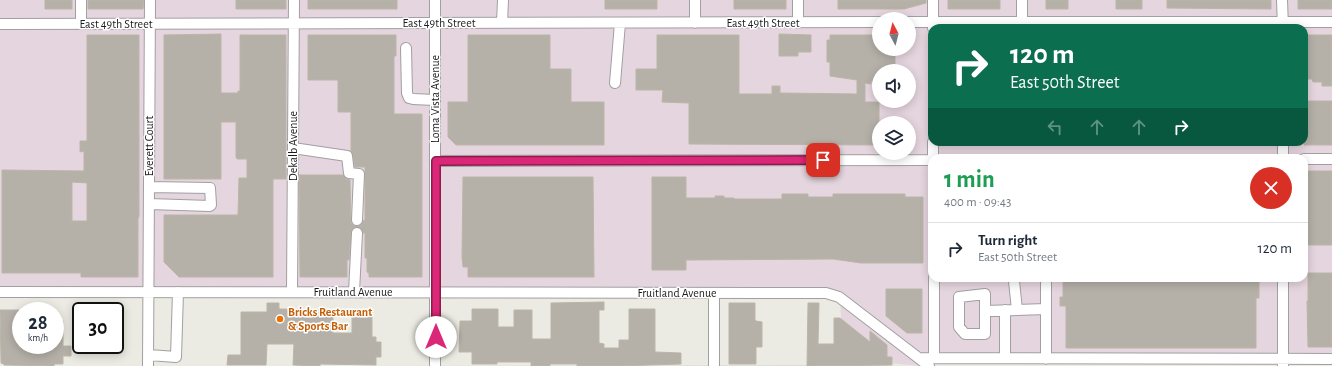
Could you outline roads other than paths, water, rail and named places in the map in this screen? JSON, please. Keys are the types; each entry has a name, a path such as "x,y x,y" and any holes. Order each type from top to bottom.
{"street":[{"path":"81,0 81,24"},
{"name":"Everett Court","path":"148,366 150,0"},
{"name":"Dekalb Avenue","path":"292,292 294,0"},
{"name":"Loma Vista Avenue","path":"435,0 435,366"},
{"path":"502,23 503,0"},
{"path":"695,0 695,23"},
{"path":"798,0 798,23"},
{"path":"933,0 933,24"},
{"path":"1022,0 1022,22"},
{"path":"1282,0 1282,24"},
{"name":"East 49th Street","path":"0,24 872,22"},
{"path":"963,24 1022,22 1195,24"},
{"path":"1299,24 1332,22"},
{"path":"615,83 620,23"},
{"path":"916,23 928,24"},
{"path":"406,48 408,93 410,98 435,100"},
{"path":"293,148 347,156 349,173 359,174 357,220"},
{"path":"436,161 928,159"},
{"path":"1308,159 1332,159"},
{"path":"149,187 210,188 211,205 149,204"},
{"path":"354,292 357,233"},
{"path":"931,362 934,282"},
{"path":"1014,282 1017,310"},
{"path":"1046,282 1046,358"},
{"path":"1283,282 1283,362"},
{"name":"Fruitland Avenue","path":"0,292 831,294 838,297 919,358 931,362 1005,358 1283,362 1332,358"},
{"path":"148,355 176,357 178,292"},
{"path":"714,293 714,366"},
{"path":"985,311 1046,309"},
{"path":"1005,310 1005,358"}],"place":[{"name":"Bricks Restaurant & Sports Bar","path":"280,319"}]}
